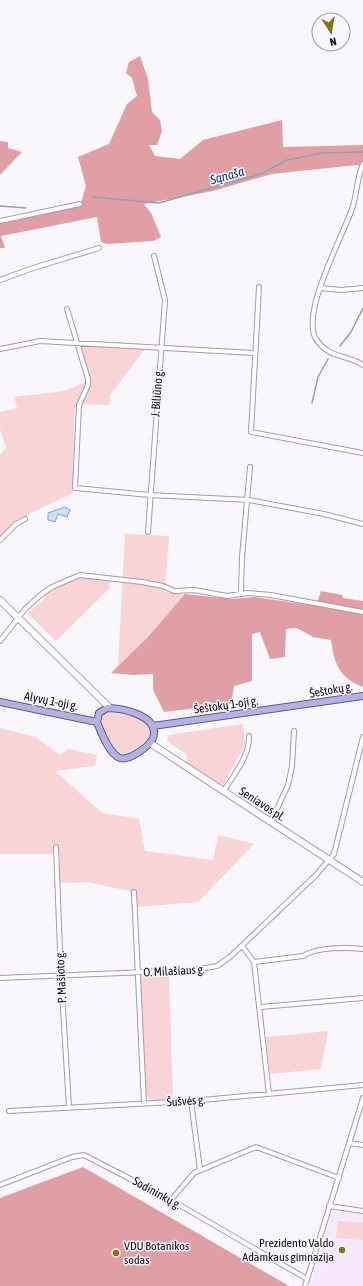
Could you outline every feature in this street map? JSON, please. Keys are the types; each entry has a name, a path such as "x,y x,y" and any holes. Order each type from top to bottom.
{"main road":[{"name":"Šeštokų g.","path":"302,706 363,696"},
{"name":"Alyvų 1-oji g.","path":"0,702 97,722"},
{"name":"Šeštokų 1-oji g.","path":"153,726 302,706"},
{"path":"110,708 143,717 153,726 153,738 150,742 128,757 119,758 112,750 97,722 97,717 101,711 110,708"}],"street":[{"path":"363,164 353,207 320,288 313,314 312,327 315,337 321,346 331,354 363,366"},
{"path":"0,220 42,210 80,204"},
{"path":"0,280 33,268 99,248"},
{"name":"J. Biliūno g.","path":"148,532 160,347 165,295 154,256"},
{"path":"259,287 254,353 256,369 253,387 251,432 363,453"},
{"path":"320,288 340,290 363,288"},
{"path":"67,309 88,379 88,385 79,405 75,488 150,495 246,500 324,514 363,524"},
{"path":"0,349 40,341 254,353"},
{"path":"241,594 246,500 250,467"},
{"path":"0,540 16,524 25,519"},
{"path":"0,641 26,608 43,593 72,577 86,575 142,582 163,586 174,591 194,590 227,596 241,594 271,595 363,612"},
{"path":"0,600 110,708"},
{"path":"271,822 288,785 292,766 294,731"},
{"path":"223,792 248,747 249,736"},
{"path":"329,860 334,852 363,738"},
{"name":"Seniavos pl.","path":"150,742 223,792 363,882"},
{"name":"P. Mašioto g.","path":"56,847 61,976 69,1107"},
{"name":"O. Milašiaus g.","path":"0,978 208,969 222,963 242,946 329,860"},
{"path":"134,892 144,1103"},
{"path":"242,946 254,962 269,1094"},
{"path":"254,962 303,956 309,952 348,947 363,949"},
{"path":"260,1007 363,998"},
{"name":"Šušvės g.","path":"10,1111 191,1101 363,1085"},
{"path":"305,1286 363,1098"},
{"path":"191,1101 200,1170"},
{"path":"349,1143 363,1145"},
{"path":"171,1200 190,1176 200,1170 256,1148 339,1178"},
{"name":"Sodininkų g.","path":"0,1185 72,1157 84,1155 171,1200 307,1279"},
{"path":"330,1206 348,1210 363,1211"}],"shaded area":[{"path":"140,56 148,79 152,112 160,120 162,131 157,145 149,145 155,156 180,159 203,140 282,120 283,147 363,145 363,166 357,165 272,174 213,191 144,204 151,213 161,237 153,241 107,244 101,242 97,217 1,236 5,248 0,248 0,224 80,206 86,186 78,157 109,144 127,104 137,96 132,78 126,73 129,62"},
{"path":"0,141 8,142 8,148 22,152 0,175"},
{"path":"85,345 145,349 110,395 109,405 77,404 74,413 73,493 16,520 0,536 0,454 6,448 0,429 0,412 17,408 14,397 64,391 90,380 82,349"},
{"path":"125,534 169,536 165,592 185,594 147,638 118,667"},
{"path":"83,577 110,580 109,589 56,641 27,613 43,601 45,595 73,578"},
{"path":"321,591 342,595 343,598 363,601 363,687 348,679 339,669 334,656 331,640 313,637 297,628 286,629 285,657 270,659 260,632 252,634 252,681 234,686 231,704 164,712 153,690 153,674 133,675 111,673 147,638 185,594 232,599 255,597 316,606"},
{"path":"107,711 115,711 133,716 146,722 150,729 149,739 128,753 118,753 113,750 103,732 100,722 101,717"},
{"path":"243,724 245,744 223,786 187,762 186,754 167,741 168,735"},
{"path":"0,728 36,737 60,755 69,749 97,755 95,766 55,771 102,813 139,819 145,851 213,860 218,835 254,844 198,902 137,907 129,891 87,882 59,883 60,854 0,854"},
{"path":"169,974 173,1099 152,1101 146,1096 140,977 144,975"},
{"path":"328,1031 321,1069 270,1074 266,1037"},
{"name":"VDU Botanikos sodas","path":"83,1167 289,1286 0,1286 0,1198"},
{"name":"Prezidento Valdo Adamkaus gimnazija","path":"333,1211 363,1214 363,1286 310,1286"},
{"path":"338,1221 363,1223 363,1240 336,1238"}],"water":[{"path":"65,507 70,510 67,517 58,514 55,522 48,520 48,513"}],"waterway":[{"name":"Sąnaša","path":"93,197 159,203 261,174 287,160 322,153 363,152"},
{"name":"Sąnaša","path":"0,206 26,208"},
{"path":"340,346 351,332 363,308"},
{"path":"312,403 318,377 328,359"}],"place":[{"name":"Prezidento Valdo Adamkaus gimnazija","path":"342,1250"},
{"name":"VDU Botanikos sodas","path":"116,1253"}]}
